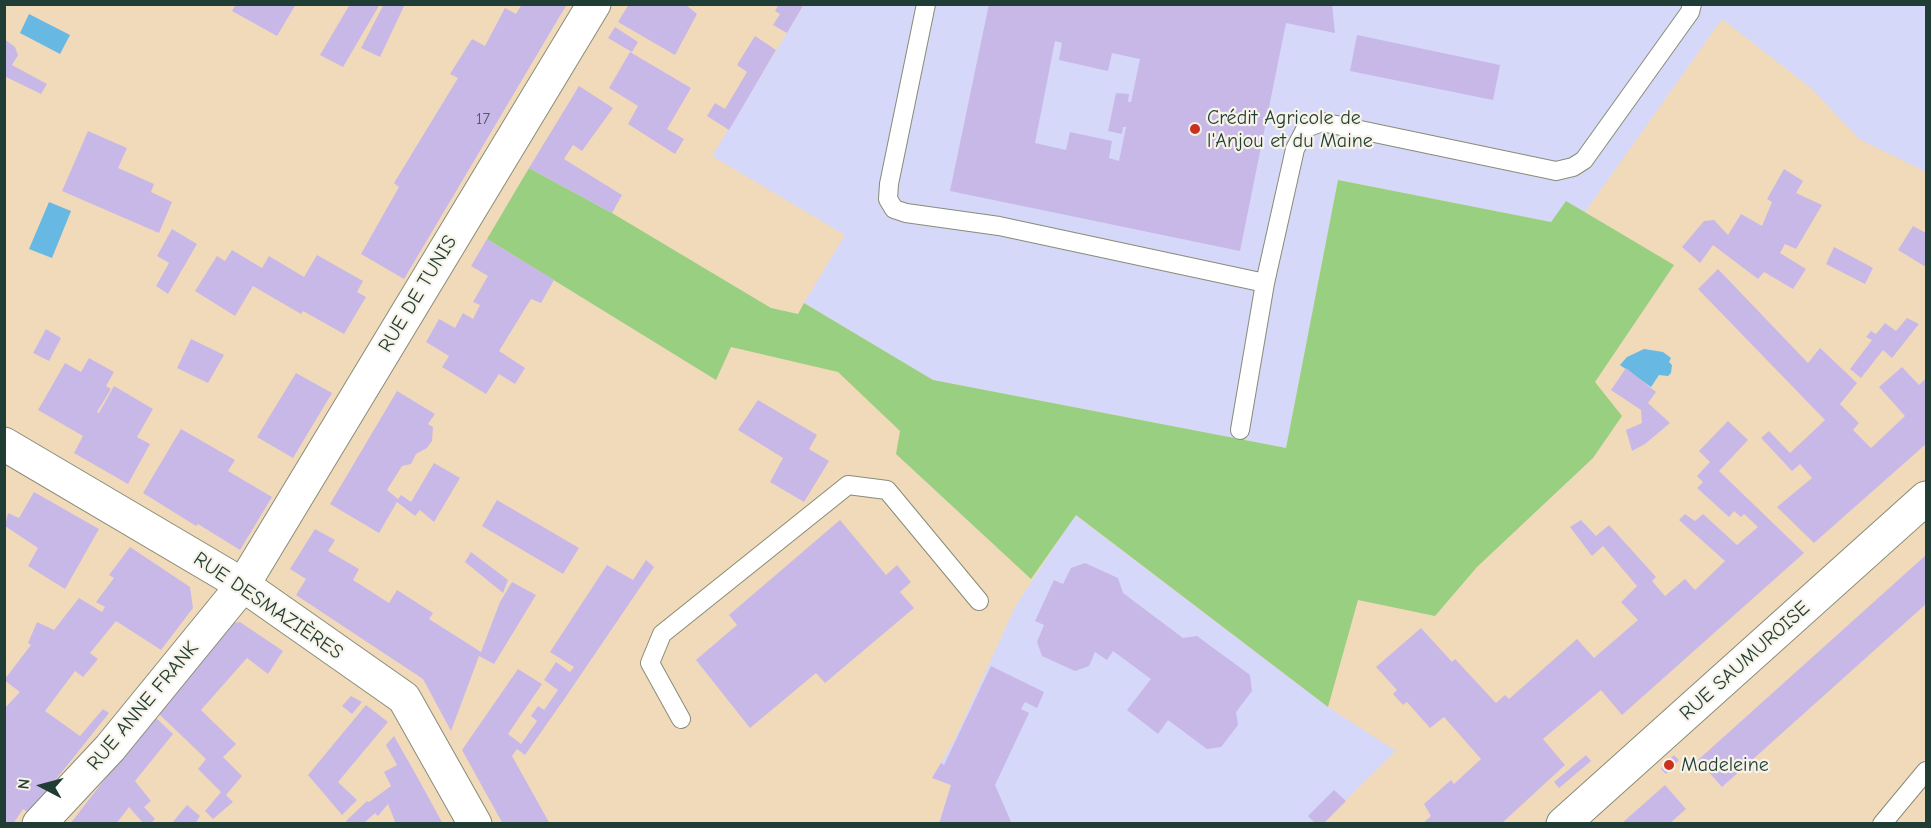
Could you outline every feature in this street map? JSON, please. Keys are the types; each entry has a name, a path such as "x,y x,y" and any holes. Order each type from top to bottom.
{"street":[{"name":"RUE DE TUNIS","path":"243,585 594,4"},
{"name":"RUE DESMAZIÈRES","path":"4,444 243,585 404,698 475,824"},
{"name":"RUE SAUMUROISE","path":"1563,824 1926,498"},
{"name":"RUE ANNE FRANK","path":"39,824 110,748 243,585"}],"lane":[{"path":"926,4 889,184 888,199 894,209 906,213 999,226 1265,283"},
{"path":"1239,430 1265,283 1295,149 1306,128 1322,122 1557,171 1573,167 1584,160 1690,12 1692,4"},
{"path":"681,719 650,663 662,633 848,485 887,490 979,602"},
{"path":"1882,824 1926,771"}],"shaded area":[{"path":"804,5 1926,5 1926,172 1859,139 1811,88 1722,19 1585,212 1566,201 1552,222 1338,180 1286,448 933,380 804,303 845,235 712,156"},
{"path":"1075,515 1328,707 1396,751 1323,823 939,823 951,785 932,778 955,739 1015,607"}],"green space":[{"path":"529,168 612,213 771,308 798,314 804,303 933,380 1286,448 1338,180 1551,222 1566,201 1674,265 1595,382 1622,416 1593,458 1477,567 1435,616 1358,600 1328,707 1076,515 1031,579 896,454 900,431 838,372 731,347 716,380 487,239"}],"water":[{"path":"29,14 70,35 60,54 20,33"},
{"path":"49,202 71,211 52,258 29,249"},
{"path":"1644,349 1663,352 1671,358 1669,362 1672,365 1671,373 1668,376 1659,375 1651,387 1620,365 1627,357"}],"building":[{"path":"236,4 296,4 277,36 232,11"},
{"path":"350,4 380,4 343,67 320,55"},
{"path":"384,4 405,4 380,57 361,48"},
{"path":"522,4 567,4 404,279 361,254 399,187 394,183 458,78 450,74 472,39 485,46 505,8 516,14"},
{"path":"629,4 685,4 697,14 675,55 618,22"},
{"path":"779,4 804,4 787,33 773,25 780,14 775,11"},
{"name":"Crédit Agricole de l'Anjou et du Maine","path":"989,4 1332,4 1335,33 1286,23 1240,251 950,191","holes":["1055,41 1062,43 1059,60 1108,71 1112,53 1140,59 1131,102 1128,102 1129,94 1116,93 1108,131 1122,134 1123,127 1126,127 1119,161 1109,158 1112,141 1070,132 1066,150 1035,143"]},
{"path":"615,27 638,42 632,52 608,38"},
{"path":"1357,35 1500,65 1493,100 1350,71"},
{"path":"755,36 776,50 729,130 707,116 715,103 725,109 747,72 737,65"},
{"path":"4,39 15,47 18,55 12,65 47,84 41,94 4,76"},
{"path":"630,52 691,88 667,129 684,139 675,154 628,124 638,106 609,88"},
{"path":"579,86 613,108 582,151 573,145 564,159 622,195 612,213 529,168"},
{"path":"88,131 127,148 118,168 154,184 151,192 172,202 159,233 62,191"},
{"path":"1784,169 1803,181 1796,193 1822,205 1796,249 1785,244 1780,253 1806,269 1793,289 1764,272 1758,279 1713,245 1700,263 1682,247 1704,221 1714,220 1728,235 1741,214 1762,226 1772,202 1767,199"},
{"path":"1913,226 1926,233 1926,267 1898,250"},
{"path":"172,229 197,244 168,294 156,286 169,263 157,256"},
{"path":"487,239 554,280 541,303 531,299 499,351 525,368 515,384 499,374 486,394 442,367 449,356 426,342 439,319 455,328 463,313 473,319 480,305 473,302 488,276 471,266"},
{"path":"1834,247 1873,268 1865,284 1826,264"},
{"path":"232,250 262,268 269,256 304,277 317,255 363,281 357,292 366,297 344,334 303,311 301,314 253,286 235,316 195,291 217,256 225,261"},
{"path":"1718,269 1808,363 1820,348 1857,383 1840,404 1859,423 1853,430 1871,448 1905,416 1879,387 1902,367 1919,385 1926,378 1926,444 1814,543 1777,507 1812,478 1800,464 1792,471 1761,438 1769,431 1790,453 1825,420 1698,289"},
{"path":"1907,318 1919,324 1892,358 1883,350 1861,378 1850,369 1872,340 1866,337 1871,331 1876,334 1885,323 1896,331"},
{"path":"46,329 61,338 49,361 33,353"},
{"path":"191,339 224,355 208,383 177,368"},
{"path":"89,358 114,372 106,386 111,389 97,412 99,413 114,386 153,409 137,437 150,444 128,484 74,453 83,436 38,410 65,363 81,372"},
{"path":"1626,368 1656,392 1648,403 1670,423 1645,444 1632,451 1626,430 1642,423 1641,410 1611,390"},
{"path":"296,373 332,393 293,458 257,437"},
{"path":"397,391 435,414 428,424 433,427 432,441 427,448 416,454 411,464 402,466 387,490 398,499 401,495 411,502 434,463 460,478 434,522 420,510 415,516 397,502 379,533 330,504"},
{"path":"758,400 817,435 809,449 829,461 804,502 770,482 783,458 738,430"},
{"path":"1728,421 1748,440 1719,471 1804,553 1622,715 1601,690 1543,739 1565,765 1501,824 1422,824 1431,816 1424,804 1451,780 1454,784 1481,759 1444,717 1430,728 1407,702 1403,705 1393,694 1397,690 1376,667 1421,628 1452,662 1455,659 1496,703 1505,695 1509,699 1577,639 1594,658 1638,620 1621,602 1637,586 1603,546 1592,556 1570,527 1581,520 1596,536 1609,525 1656,577 1652,581 1665,596 1685,579 1695,590 1725,561 1679,520 1685,514 1695,521 1703,514 1737,545 1758,527 1744,514 1741,517 1734,511 1729,517 1697,488 1703,482 1697,476 1710,462 1699,451"},
{"path":"181,429 235,460 228,471 272,497 240,550 143,493"},
{"path":"34,492 99,529 65,589 28,566 38,548 5,526 8,513 19,518"},
{"path":"497,500 579,548 563,574 482,526"},
{"path":"840,520 886,575 897,565 911,582 900,592 914,608 825,683 816,673 750,728 696,660 737,625 729,615"},
{"path":"315,529 335,540 328,551 359,569 353,580 389,603 397,590 433,613 429,619 481,652 500,602 512,582 536,595 494,664 479,656 451,731 423,679 296,595 306,579 290,569"},
{"path":"130,547 190,587 193,608 161,650 116,621 90,653 98,659 83,677 75,671 45,711 80,736 103,709 109,713 29,813 23,809 13,824 4,824 4,709 20,692 4,680 31,645 28,643 37,622 54,630 79,598 102,612 105,607 96,602 114,578 109,575"},
{"path":"471,552 508,580 503,593 465,562"},
{"path":"1926,555 1926,604 1722,787 1698,760"},
{"path":"646,560 654,567 565,698 525,755 517,749 512,756 550,824 503,824 462,750 518,669 542,684 508,734 521,744 537,721 531,716 538,706 544,710 558,690 544,680 556,662 570,672 574,667 550,652 607,565 633,580"},
{"path":"1085,563 1118,578 1123,593 1183,638 1197,636 1250,675 1252,691 1236,712 1238,725 1221,747 1207,749 1168,720 1158,734 1127,710 1151,679 1113,651 1107,660 1095,652 1089,666 1075,671 1042,656 1037,642 1044,625 1035,621 1054,580 1063,584 1071,568"},
{"path":"240,622 283,651 268,674 247,658 201,710 236,744 223,757 242,776 226,795 233,802 213,819 205,811 221,792 198,769 206,759 157,712 234,623"},
{"path":"991,666 1044,692 1037,708 1025,702 1021,709 1029,713 995,785 1012,824 939,824 951,785 932,778 941,763 944,765"},
{"path":"351,696 362,702 352,714 342,706"},
{"path":"366,705 388,722 338,782 357,800 342,815 308,775"},
{"path":"154,716 173,734 135,781 151,801 144,807 155,819 150,824 144,824 129,807 116,824 70,824"},
{"path":"394,736 443,824 396,824 388,804 378,816 375,813 363,824 349,824 346,821 367,801 369,802 391,786 384,772 397,765 386,745"},
{"path":"1586,755 1591,761 1559,788 1554,782"},
{"path":"1674,755 1679,760 1666,774 1661,769"},
{"path":"1665,785 1686,809 1669,824 1621,824"},
{"path":"1334,790 1346,801 1323,824 1316,824 1308,816"},
{"path":"187,805 200,816 195,824 171,824"}],"place":[{"name":"Crédit Agricole de l'Anjou et du Maine","path":"1195,129"},
{"name":"Madeleine","path":"1669,765"}]}
